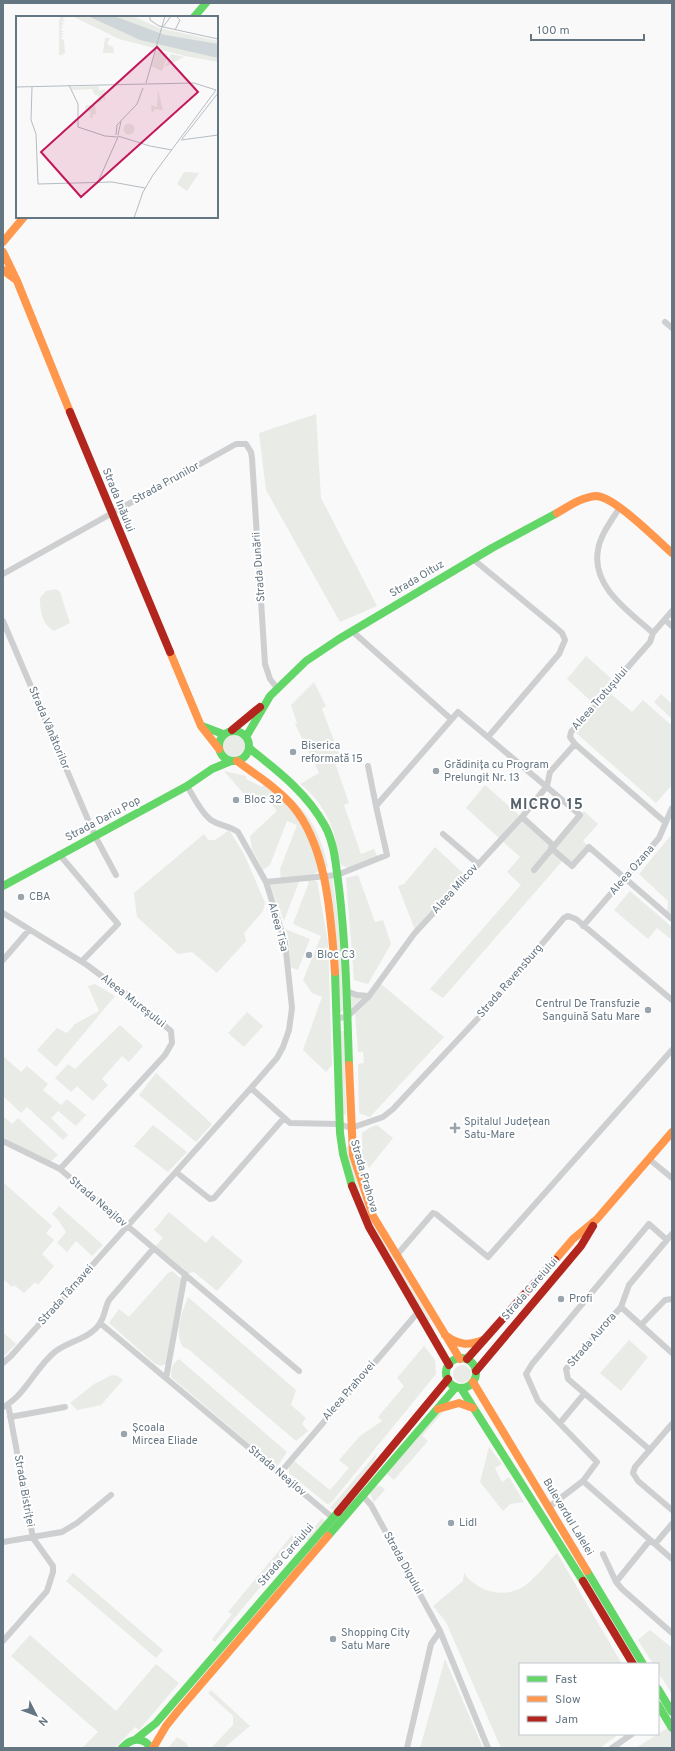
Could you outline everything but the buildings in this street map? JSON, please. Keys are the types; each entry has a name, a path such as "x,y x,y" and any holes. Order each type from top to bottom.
{"street":[{"path":"195,16 206,3"},
{"path":"3,242 23,218"},
{"name":"Strada Inăului","path":"3,252 17,281 111,514 201,726 220,752"},
{"name":"Strada Inăului","path":"3,270 17,281"},
{"path":"665,322 672,328"},
{"name":"Strada Prunilor","path":"3,574 236,444 246,444"},
{"name":"Strada Dunării","path":"246,444 251,452 252,458 265,664 270,679 277,688"},
{"name":"Strada Oituz","path":"246,737 264,704 277,688 306,661 352,631 473,559 571,504 589,497 597,496 605,497 620,507"},
{"path":"653,634 610,594 602,582 598,566 597,551 601,540 620,507 672,553"},
{"path":"473,559 562,633 565,640 559,654 488,737"},
{"name":"Aleea Trotușului","path":"547,786 550,772 575,744 570,737 571,732 650,642 653,634 672,611"},
{"path":"665,620 672,626"},
{"name":"Strada Vânătorilor","path":"3,621 6,635 95,836 116,875"},
{"path":"352,631 451,719"},
{"name":"Strada Oituz","path":"232,730 264,704"},
{"path":"376,806 458,712 580,814 534,870"},
{"path":"201,726 223,734"},
{"path":"232,730 243,733 246,737 249,748 242,758 234,761 220,752 218,744 223,734 232,730"},
{"path":"575,744 665,822"},
{"name":"Strada Prahova","path":"249,748 291,782 310,802 326,827 337,875 342,917 348,1017 350,1128 353,1155 366,1198 376,1221 445,1335 463,1359"},
{"name":"Strada Dariu Pop","path":"212,769 220,752"},
{"name":"Strada Dariu Pop","path":"3,886 59,854 187,786 212,769 234,761"},
{"name":"Strada Prahova","path":"234,761 282,794 299,814 310,833 323,875 329,913 338,1018 339,1124 343,1154 357,1201 365,1221 419,1311 449,1365"},
{"path":"266,882 323,875 337,875 386,855 368,766"},
{"name":"Aleea Tisa","path":"127,1226 277,1058 289,1030 292,1008 284,942 266,882 244,840 238,832 232,828 219,824 207,816 187,786"},
{"name":"Aleea Milcov","path":"348,1017 369,996 414,934 522,816 547,786"},
{"name":"Aleea Ozana","path":"583,926 659,838 672,808"},
{"path":"522,816 572,866 589,847 672,919"},
{"path":"443,834 478,864"},
{"path":"59,854 118,924 82,961"},
{"name":"Aleea Mureșului","path":"3,913 82,961 160,1020 171,1031 172,1043 165,1055 60,1169"},
{"name":"Strada Ravensburg","path":"350,1128 383,1117 393,1109 478,1017 564,918 572,917 672,1000"},
{"path":"3,960 29,930"},
{"path":"346,991 357,995 369,996"},
{"path":"338,1018 348,1017"},
{"path":"396,1256 433,1213 488,1257 672,1050"},
{"path":"251,1088 290,1123 339,1124 350,1128"},
{"path":"176,1172 210,1199 214,1198 284,1118"},
{"name":"Strada Careiului","path":"463,1359 486,1339 574,1239 597,1219 672,1132"},
{"name":"Strada Neajlov","path":"3,1141 60,1169 153,1249 300,1371"},
{"path":"649,1159 672,1178"},
{"name":"Strada Careiului","path":"476,1371 581,1246 597,1219"},
{"path":"549,1507 583,1481 597,1462 538,1401 526,1374 532,1364 649,1224 667,1240"},
{"name":"Strada Târnavei","path":"3,1363 11,1356 127,1226"},
{"name":"Strada Aurora","path":"650,1450 568,1379 566,1369 621,1307 629,1285 672,1234"},
{"path":"5,1406 56,1352 87,1336 100,1323 105,1308 110,1300 153,1249"},
{"path":"166,1378 185,1274"},
{"path":"641,1325 665,1300 672,1299"},
{"path":"621,1307 672,1353"},
{"name":"Aleea Prahovei","path":"280,1473 419,1311"},
{"name":"Strada Neajlov","path":"100,1323 333,1518"},
{"path":"445,1335 462,1345 475,1344 486,1339"},
{"path":"463,1359 471,1362 476,1371 473,1382 468,1387 459,1388 448,1379 447,1370 452,1361 463,1359"},
{"name":"Strada Careiului","path":"122,1748 130,1740 136,1739 156,1723 333,1518 448,1379"},
{"name":"Bulevardul Lalelei","path":"473,1382 642,1663"},
{"name":"Strada Careiului","path":"152,1748 178,1711 436,1410 459,1388"},
{"name":"Bulevardul Lalelei","path":"459,1388 543,1516 632,1663"},
{"path":"560,1423 584,1394"},
{"path":"436,1410 457,1402 474,1409"},
{"name":"Strada Bistriței","path":"3,1641 47,1591 53,1572 53,1566 33,1538 10,1417 5,1406"},
{"path":"10,1417 65,1407"},
{"path":"672,1424 635,1468 633,1473 634,1477 672,1510"},
{"path":"583,1481 672,1559"},
{"path":"3,1542 62,1532 77,1523 111,1495"},
{"name":"Strada Digului","path":"363,1496 371,1505 440,1631 488,1748"},
{"path":"616,1582 672,1524"},
{"path":"603,1554 616,1582 636,1602 672,1633"},
{"path":"407,1748 431,1644 440,1631"},
{"path":"659,1691 672,1712"},
{"path":"659,1714 672,1705"},
{"path":"659,1707 672,1728"},
{"path":"612,1748 631,1735"},
{"path":"136,1739 146,1742 152,1748"}],"shaded area":[{"path":"316,414 321,498 377,606 340,622 266,490 259,433"},
{"path":"56,589 60,592 70,623 54,631 47,625 42,617 40,598 46,591"},
{"path":"586,656 615,682 595,705 567,679"},
{"path":"314,682 326,706 322,709 339,754 333,757 349,803 344,805 361,854 374,849 378,858 352,868 347,868 340,864 337,857 333,830 326,815 312,794 300,784 319,773 295,724 297,723 291,705"},
{"path":"610,693 632,712 643,700 670,724 672,722 672,785 656,803 576,733"},
{"path":"661,694 672,704 672,719 654,702"},
{"path":"234,735 242,738 245,746 242,754 234,757 226,754 223,746 226,738"},
{"path":"224,771 246,776 246,779 262,787 266,782 299,814 321,869 310,877 303,879 317,881 328,942 332,1065 326,1072 303,1050 322,997 312,993 303,980 321,936 293,924 309,882 300,879 284,921 270,885 291,880 281,881 280,869 297,825 287,821 270,865 263,870 252,849 250,836 277,811 266,797 255,807"},
{"path":"485,785 553,845 584,811 598,824 583,841 589,847 572,866 564,859 443,998 430,989 521,885 507,872 520,857 466,808"},
{"path":"300,807 315,828 324,850 328,867 323,868 315,836 299,810"},
{"path":"229,830 244,854 265,903 263,911 244,933 246,941 217,973 192,952 178,954 137,917 134,893 204,834 208,840 215,840"},
{"path":"672,834 672,919 667,914 668,901 639,874"},
{"path":"435,847 465,875 415,930 398,886 404,884"},
{"path":"358,875 375,922 383,920 391,944 368,984 354,980 346,878"},
{"path":"332,878 337,911 341,961 343,1011 340,1012 327,879"},
{"path":"630,891 672,927 672,940 657,928 648,939 614,910"},
{"path":"285,929 310,939 298,970 290,967 289,941"},
{"path":"380,983 444,1037 370,1117 359,1113 358,1064 364,1063 363,1052 358,1052 355,1013"},
{"path":"95,984 115,996 56,1067 37,1050 57,1028 67,1033 75,1024 99,1011 88,986"},
{"path":"350,995 362,998 351,1008"},
{"path":"247,1012 263,1026 244,1047 228,1033"},
{"path":"120,1025 143,1046 129,1062 122,1056 102,1079 108,1085 93,1101 77,1086 71,1092 55,1078 68,1064 75,1069"},
{"path":"340,1031 344,1031 346,1115 342,1114"},
{"path":"3,1056 21,1072 27,1066 48,1084 43,1090 61,1105 67,1099 86,1115 76,1126 58,1111 51,1118 68,1135 63,1140 27,1107 21,1113 3,1096"},
{"path":"156,1073 212,1124 196,1142 139,1095"},
{"path":"3,1116 12,1124 18,1118 58,1155 50,1162 3,1137"},
{"path":"153,1125 187,1152 168,1172 134,1146"},
{"path":"377,1125 393,1138 369,1168 362,1156 362,1133"},
{"path":"349,1146 360,1194 375,1226 431,1320 428,1322 368,1222 351,1176 345,1147"},
{"path":"3,1182 52,1226 46,1233 54,1240 42,1254 54,1266 38,1285 35,1282 24,1293 14,1285 12,1287 3,1279"},
{"path":"59,1206 103,1245 92,1256 76,1241 67,1252 57,1243 66,1232 52,1214"},
{"path":"169,1212 206,1243 212,1235 243,1261 217,1291 194,1272 185,1274 153,1249 163,1238 154,1230"},
{"path":"172,1271 184,1281 168,1363 161,1366 154,1363 109,1323 119,1309 129,1317 168,1273"},
{"path":"188,1297 296,1390 291,1405 306,1418 302,1424 308,1431 296,1441 188,1349 183,1347 180,1342 179,1329 181,1316"},
{"path":"3,1332 16,1344 3,1357"},
{"path":"629,1340 648,1357 621,1391 600,1373"},
{"path":"424,1346 435,1360 436,1374 331,1503 327,1504 289,1473 289,1467 294,1461 330,1490 349,1468 339,1460 360,1436 382,1421 378,1417 404,1386 397,1378"},
{"path":"179,1359 287,1452 277,1467 171,1377 172,1367"},
{"path":"458,1365 466,1365 471,1370 469,1381 466,1383 458,1383 453,1378 453,1370"},
{"path":"112,1375 118,1376 123,1380 101,1405 77,1410 70,1403 94,1384"},
{"path":"439,1410 442,1413 422,1436 428,1441 394,1480 387,1474 388,1470"},
{"path":"489,1447 502,1464 495,1468 502,1482 509,1477 524,1502 510,1504 503,1511 480,1482"},
{"path":"377,1453 373,1466 335,1511 330,1508"},
{"path":"377,1486 381,1486 385,1490 374,1502 370,1494 372,1489"},
{"path":"322,1518 326,1522 310,1541 305,1539"},
{"path":"292,1535 298,1541 215,1642 212,1639 232,1614 228,1612"},
{"path":"557,1553 621,1663 519,1663 519,1735 618,1735 600,1748 501,1748 446,1622 433,1606 463,1581 464,1573 481,1588 488,1591 504,1593 519,1589 534,1578"},
{"path":"73,1573 163,1650 156,1658 66,1581"},
{"path":"650,1630 672,1648 672,1694 659,1674 659,1663 652,1663 638,1640"},
{"path":"30,1635 116,1711 156,1664 179,1683 139,1730 135,1727 115,1748 82,1748 98,1732 11,1656"},
{"path":"445,1659 483,1748 420,1748"},
{"path":"211,1690 250,1726 224,1748 211,1748 233,1725 233,1716 208,1693"},
{"path":"672,1725 672,1748 636,1748 656,1735 659,1735 659,1733"},
{"path":"177,1737 186,1743 189,1748 168,1748"}],"traffic: fast":[{"path":"195,16 206,3"},
{"path":"246,737 270,696 306,661 339,639 492,548 557,513"},
{"path":"202,726 223,734"},
{"path":"234,731 245,735 249,746 245,757 234,761 223,757 219,746 223,735 234,731"},
{"path":"249,748 291,783 310,803 325,826 331,840 336,864 343,932 349,1065"},
{"path":"3,886 187,786 212,769 231,761"},
{"path":"335,972 340,1133 343,1154 352,1186"},
{"path":"461,1358 467,1359 475,1367 476,1373 475,1379 467,1387 461,1388 455,1387 447,1379 446,1373 447,1367 455,1359 461,1358"},
{"path":"328,1536 456,1387"},
{"path":"461,1388 583,1581"},
{"path":"136,1739 156,1723 338,1512"},
{"path":"587,1571 642,1663"},
{"path":"659,1691 672,1712"},
{"path":"659,1707 672,1728"},
{"path":"122,1748 133,1740 141,1740 148,1744 151,1748"}],"traffic: slow":[{"path":"3,242 23,218"},
{"path":"3,252 17,281 70,412"},
{"path":"3,270 15,279"},
{"path":"557,513 586,498 596,496 604,498 624,511 672,553"},
{"path":"170,652 201,726 219,749"},
{"path":"237,761 273,787 292,805 304,822 313,842 326,885 332,930 335,972"},
{"path":"349,1065 353,1155 373,1216 460,1359"},
{"path":"555,1260 573,1239 597,1219 672,1132"},
{"path":"445,1335 454,1341 463,1344 483,1340"},
{"path":"473,1382 587,1571"},
{"path":"438,1409 459,1403 473,1408"},
{"path":"153,1748 166,1726 178,1711 328,1536"}],"traffic: jam":[{"path":"70,412 170,652"},
{"path":"232,730 260,707"},
{"path":"352,1186 369,1227 449,1365"},
{"path":"476,1371 581,1246 593,1226"},
{"path":"467,1359 555,1260"},
{"path":"338,1512 448,1379"},
{"path":"583,1581 632,1663"}],"place":[{"name":"Biserica reformată 15","path":"293,752"},
{"name":"Grădinița cu Program Prelungit Nr. 13","path":"436,771"},
{"name":"Bloc 32","path":"236,800"},
{"name":"CBA","path":"21,897"},
{"name":"Bloc C3","path":"309,955"},
{"name":"Centrul De Transfuzie Sanguină Satu Mare","path":"648,1010"},
{"name":"Spitalul Județean Satu-Mare","path":"455,1128"},
{"name":"Profi","path":"561,1299"},
{"name":"Școala Mircea Eliade","path":"124,1434"},
{"name":"Lidl","path":"451,1523"},
{"name":"Shopping City Satu Mare","path":"333,1639"}],"district":[{"name":"MICRO 15","path":"547,805"}]}
